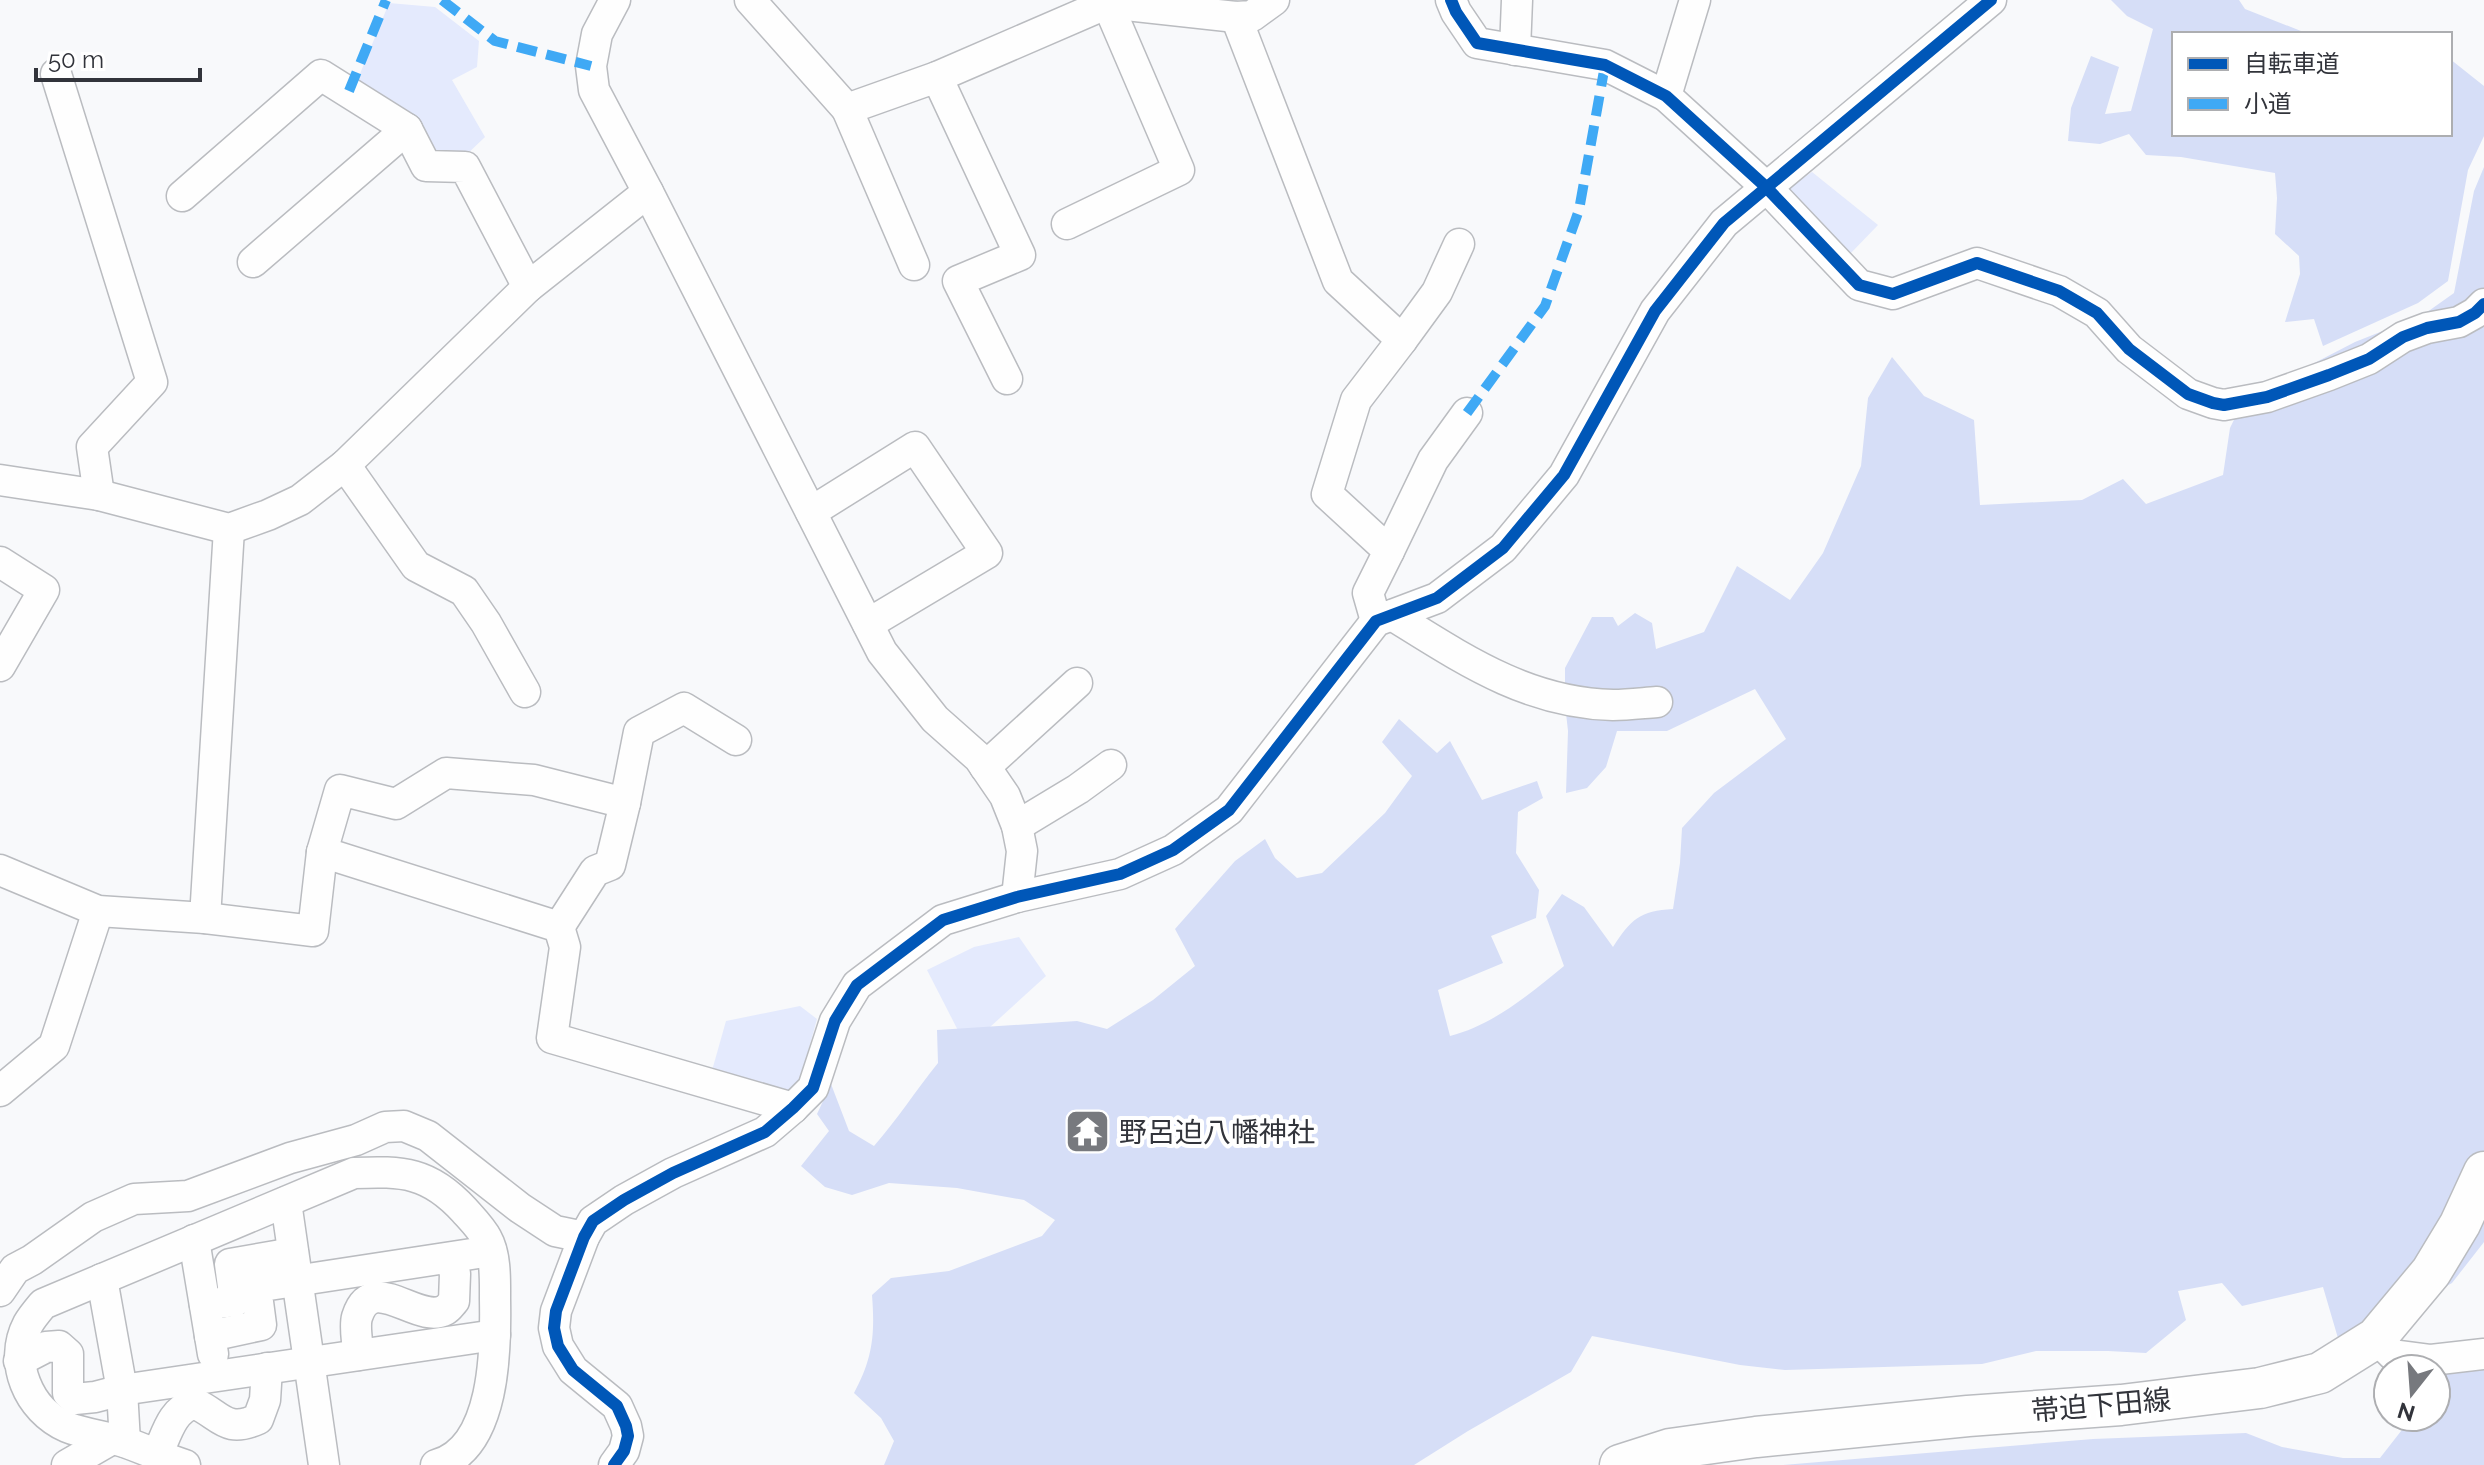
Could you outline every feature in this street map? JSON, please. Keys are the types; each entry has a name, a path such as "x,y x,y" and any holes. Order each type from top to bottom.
{"main road":[{"name":"帯迫下田線","path":"1620,1465 1670,1449 1756,1437 1968,1416 2121,1405 2260,1388 2320,1373 2376,1338 2431,1272 2460,1224 2484,1172"}],"street":[{"path":"615,0 597,34 591,66 594,90 882,652 935,719 979,758 1005,796 1017,826 1022,851 1017,897"},
{"path":"750,0 847,109 914,265"},
{"path":"847,109 937,77 1107,2 1236,17 1252,16 1274,0"},
{"path":"1451,0 1477,43 1605,65 1666,96 1766,187 1859,285 1893,294 1977,263 2059,291 2097,313 2129,349 2188,394 2224,405 2267,397 2329,375 2369,359 2403,337 2427,328 2459,322 2484,304"},
{"path":"1515,50 1517,0"},
{"path":"1666,96 1695,0"},
{"path":"614,1465 624,1451 628,1436 626,1426 617,1406 573,1370 558,1346 554,1328 556,1311 593,1221 673,1173 765,1132 793,1108 813,1088 835,1021 857,985 943,920 1017,897 1120,874 1173,850 1229,810 1384,618 1437,598 1503,548 1564,475 1655,311 1724,223 1991,0"},
{"path":"1067,224 1179,170 1107,2"},
{"path":"1236,17 1338,281 1402,340"},
{"path":"56,74 152,382 92,447 99,495"},
{"path":"182,196 321,75 407,129 426,166 465,167 528,287"},
{"path":"937,77 1020,255 958,281 1007,379"},
{"path":"253,262 407,129"},
{"path":"0,480 99,495 229,529 268,515 300,500 345,465 528,287 648,192"},
{"path":"1389,551 1327,494 1356,400 1437,292 1459,244"},
{"path":"1467,413 1433,460 1368,593 1384,618 1511,684 1553,697 1613,705 1657,702"},
{"path":"811,512 915,447 987,553 868,624"},
{"path":"345,465 416,566 464,591 525,692"},
{"path":"205,918 229,529"},
{"path":"0,562 44,590 0,666"},
{"path":"985,767 1077,683"},
{"path":"736,740 684,708 639,732 610,865 595,871 559,927 565,947 552,1038 793,1108"},
{"path":"1017,826 1111,765"},
{"path":"0,870 98,911 205,918 313,931 322,852 340,790 396,804 446,773 534,780 625,803"},
{"path":"322,852 559,927"},
{"path":"0,1091 54,1046 98,911"},
{"path":"0,1291 15,1269 93,1217 134,1199 188,1196 290,1158 356,1140 385,1127 404,1126 428,1136 520,1208 555,1231 584,1237"},
{"path":"267,1368 265,1400 258,1419 243,1426 228,1424 194,1403 184,1407 176,1413 171,1460 67,1427 43,1413 28,1393 14,1355 28,1323 43,1304 354,1173 390,1172 416,1176 447,1193 489,1240 494,1272 495,1335 491,1392 469,1445 448,1462"},
{"path":"286,1202 324,1465"},
{"path":"194,1240 216,1375"},
{"path":"205,1305 235,1301 230,1264 295,1266 451,1258 491,1251"},
{"path":"358,1355 356,1319 365,1303 375,1297 388,1297 426,1313 444,1311 454,1301 455,1274 451,1258"},
{"path":"210,1336 261,1325 256,1287 295,1266"},
{"path":"102,1279 122,1390 119,1441"},
{"path":"14,1355 59,1346 68,1354 68,1393 75,1399 216,1375 495,1335"},
{"path":"2376,1338 2393,1355 2431,1360 2484,1354"},
{"path":"67,1465 119,1441"}],"shaded area":[{"path":"2111,0 2239,0 2245,9 2301,31 2323,32 2172,32 2172,136 2452,136 2452,61 2484,86 2484,136 2468,170 2448,281 2418,303 2323,346 2314,319 2285,322 2300,274 2299,256 2275,234 2275,173 2181,157 2146,155 2129,134 2100,144 2068,141 2071,108 2091,56 2119,67 2105,114 2131,111 2153,29 2127,16"},
{"path":"389,3 435,7 479,41 477,67 452,80 485,137 465,156 432,157 355,86"},
{"path":"2484,167 2484,1242 2452,1283 2340,1345 2323,1287 2242,1306 2222,1283 2178,1291 2186,1320 2146,1353 2036,1351 1982,1364 1785,1370 1740,1365 1592,1336 1571,1372 1414,1465 884,1465 894,1441 881,1418 854,1393 871,1346 872,1295 891,1278 949,1271 1042,1236 1055,1220 1024,1200 957,1188 889,1183 852,1195 825,1187 801,1166 829,1131 817,1114 831,1084 849,1131 874,1146 938,1063 937,1030 1077,1021 1107,1029 1153,1000 1195,966 1175,929 1235,861 1265,839 1275,858 1297,878 1322,873 1385,813 1412,776 1382,742 1399,719 1437,753 1450,741 1482,800 1537,781 1543,798 1518,812 1516,853 1539,890 1536,918 1491,936 1503,963 1438,990 1450,1036 1496,1016 1564,966 1546,916 1562,894 1584,907 1613,947 1637,918 1673,909 1682,828 1714,793 1786,739 1755,689 1667,731 1617,731 1606,767 1587,788 1566,793 1568,731 1565,668 1592,617 1613,617 1618,626 1635,613 1652,623 1656,649 1704,632 1737,566 1790,600 1823,553 1861,466 1868,398 1892,357 1924,396 1974,420 1980,505 2082,500 2123,479 2146,504 2223,475 2230,428 2250,387 2299,371 2355,342 2423,315 2454,293 2474,191"},
{"path":"1812,172 1878,225 1849,255 1784,191"},
{"path":"1019,937 1046,976 967,1048 927,970 974,947"},
{"path":"800,1006 817,1019 798,1088 788,1095 711,1074 726,1021"},
{"path":"2484,1358 2484,1465 1783,1465 2093,1439 2246,1433 2282,1447 2343,1458 2380,1458 2400,1433 2452,1433 2452,1367"}],"marked path":[{"path":"349,91 386,0"},
{"path":"442,0 495,41 591,66"},
{"path":"1467,413 1545,306 1579,210 1605,65"}],"cycle path":[{"path":"1451,0 1477,43 1605,65 1666,96 1766,187 1859,285 1893,294 1977,263 2059,291 2097,313 2129,349 2188,394 2213,403 2224,405 2267,397 2329,375 2369,359 2403,337 2427,328 2459,322 2484,304"},
{"path":"614,1465 624,1451 628,1436 626,1426 617,1406 573,1370 558,1346 554,1328 556,1311 593,1221 673,1173 765,1132 793,1108 813,1088 835,1021 857,985 943,920 1017,897 1120,874 1173,850 1229,810 1376,621 1437,598 1503,548 1564,475 1655,311 1724,223 1991,0"}],"place":[{"name":"野呂迫八幡神社","path":"1088,1132"}]}
